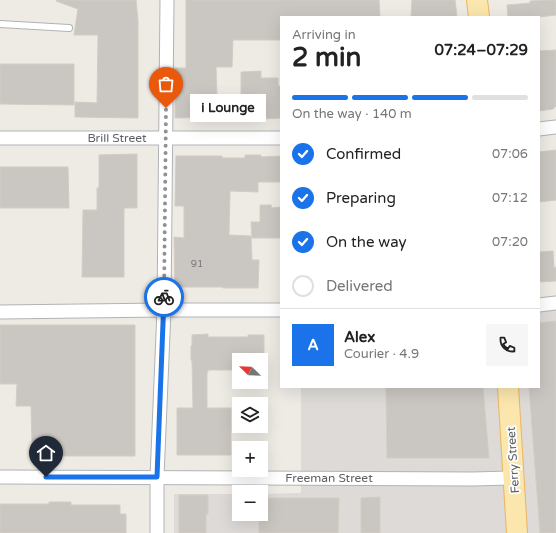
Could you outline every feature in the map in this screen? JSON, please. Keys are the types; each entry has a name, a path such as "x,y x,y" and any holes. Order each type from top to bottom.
{"main road":[{"path":"477,0 479,16"},
{"name":"Ferry Street","path":"508,388 517,533"}],"street":[{"path":"157,533 157,477 164,310 167,0"},
{"path":"540,130 556,127"},
{"name":"Brill Street","path":"0,138 280,138"},
{"path":"540,305 556,302"},
{"path":"0,312 280,310"},
{"name":"Freeman Street","path":"0,477 514,478"}],"lane":[{"path":"0,24 69,28"}],"shaded area":[{"path":"556,300 556,533 174,533 174,494 232,494 232,521 268,521 268,494 301,493 301,388 540,388 540,302"}],"building":[{"path":"136,0 138,20 138,118 75,117 75,102 97,103 98,35 74,35 78,9 56,1"},
{"path":"186,0 379,0 380,16 280,16 280,40 233,40 232,67 216,67 217,97 219,97 219,101 241,101 241,72 261,71 261,78 278,78 278,86 280,86 280,118 261,119 261,116 175,118 175,68 186,68"},
{"path":"412,0 455,0 457,16 411,16"},
{"path":"556,0 556,15 540,17 508,16 507,5 530,3 530,1"},
{"path":"556,50 556,106 553,109 540,111 540,51"},
{"path":"0,64 74,64 74,105 0,104"},
{"path":"556,150 556,200 540,202 540,152"},
{"path":"137,154 137,208 124,208 124,277 82,277 83,210 97,210 99,155"},
{"path":"245,155 261,155 261,157 280,156 280,182 258,182 258,192 230,191 229,235 251,236 252,260 259,260 258,288 175,287 174,237 184,238 184,206 175,206 176,156 222,156 222,158 245,158"},
{"path":"0,167 68,167 69,208 0,208"},
{"path":"260,205 271,205 272,208 280,207 280,238 252,238 251,222 260,222"},
{"path":"553,251 554,268 556,267 556,281 540,282 540,252"},
{"path":"556,321 556,533 540,533 529,388 540,388 540,323"},
{"path":"0,325 135,325 135,456 58,456 58,451 52,451 52,443 32,443 31,406 16,406 17,384 0,384"},
{"path":"208,334 208,337 248,337 248,335 264,335 264,353 232,353 232,370 208,370 207,372 207,408 231,408 231,455 177,455 177,408 193,408 191,360 192,335"},
{"path":"386,388 483,388 489,458 387,458"},
{"path":"179,495 208,495 206,533 179,533"},
{"path":"380,497 380,533 361,533 361,498"},
{"path":"268,498 339,498 338,533 259,533 259,521 268,521"},
{"path":"49,502 71,502 71,505 120,505 120,514 126,514 126,533 0,533 0,504 49,504"}],"way so far":[{"path":"164,297 166,108"}],"place":[{"name":"i Lounge","path":"166,108"}],"route":[{"path":"46,477 157,477 164,297"}]}
